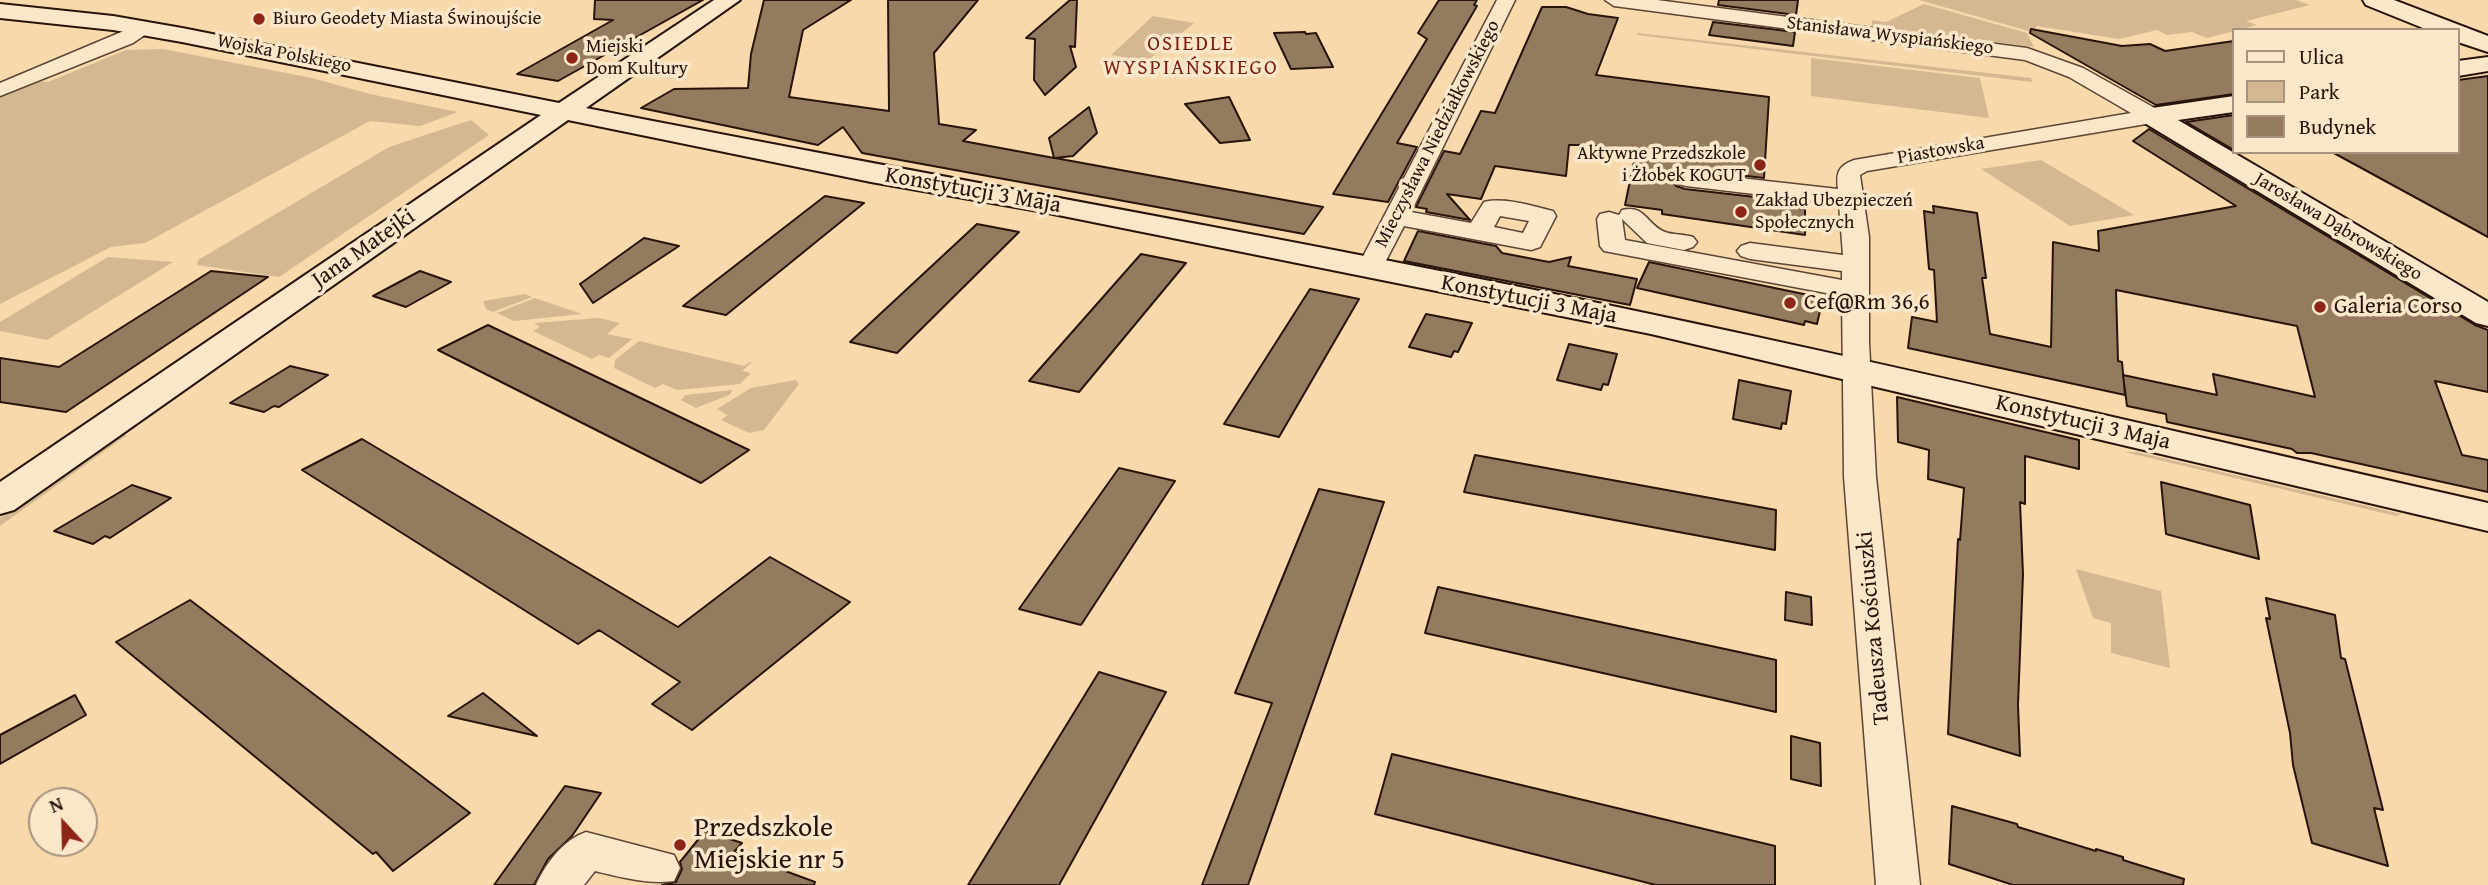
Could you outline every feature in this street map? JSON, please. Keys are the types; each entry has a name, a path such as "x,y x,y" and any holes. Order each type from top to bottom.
{"street":[{"name":"Jana Matejki","path":"0,501 729,0"},
{"name":"Mieczysława Niedziałkowskiego","path":"1370,268 1506,0"},
{"name":"Stanisława Wyspiańskiego","path":"1614,0 1675,4 2027,54 2055,62 2081,74 2152,116"},
{"path":"2374,0 2444,28"},
{"name":"Wojska Polskiego","path":"0,11 145,28 565,112"},
{"path":"0,90 126,39 145,28"},
{"path":"2460,34 2488,45"},
{"path":"2460,69 2488,64"},
{"name":"Piastowska","path":"1856,371 1856,237 1847,175 1851,169 2232,104"},
{"name":"Konstytucji 3 Maja","path":"565,112 1651,324 2488,516"},
{"name":"Jarosława Dąbrowskiego","path":"2152,116 2488,316"},
{"path":"1686,179 1851,198"},
{"path":"1396,217 1478,233"},
{"path":"1620,217 1656,239 1856,278 1613,246 1620,217"},
{"name":"Tadeusza Kościuszki","path":"1856,371 1860,477 1898,885"},
{"path":"558,885 586,850 658,868"}],"green space":[{"path":"1919,0 2296,0 2310,5 2246,21 2257,25 2232,28 2232,32 2207,38 2192,32 2167,35 2157,30 2119,39 2037,26 2032,32"},
{"path":"1924,4 2027,33 2034,47 1872,26 1872,20 1886,22"},
{"path":"1153,16 1194,23 1147,61 1111,55"},
{"path":"1637,35 2031,78 2032,82"},
{"path":"163,49 312,78 370,94 458,112 420,126 370,121 145,243 111,247 0,304 0,95 33,81 48,82 126,50"},
{"path":"1811,58 1980,78 1989,118 1811,96"},
{"path":"471,120 489,135 279,277 197,265 198,260 389,147"},
{"path":"2041,160 2134,215 2070,226 1981,169"},
{"path":"108,257 173,262 47,340 0,331 0,322"},
{"path":"525,294 532,297 493,312 486,309 483,301"},
{"path":"535,298 582,314 514,321 497,313"},
{"path":"599,318 620,323 607,334 632,339 609,358 599,355 592,359 533,331 540,327 534,323"},
{"path":"639,341 744,366 752,362 742,371 751,373 740,384 677,390 663,384 655,388 614,368 615,360"},
{"path":"796,380 799,384 764,430 749,433 721,420 728,415 717,409 751,388"},
{"path":"733,390 729,395 696,408 681,400 685,395"},
{"path":"121,434 127,435 0,526 0,518 31,493"},
{"path":"2125,452 2137,452 2401,514 2396,516"},
{"path":"2076,569 2161,591 2170,668 2111,653 2111,623 2093,618"}],"building":[{"path":"595,0 703,0 558,81 517,74 613,20 594,19"},
{"path":"764,0 851,0 803,30 789,97 889,111 888,0 978,0 934,53 939,124 976,130 963,141 1054,158 1049,138 1089,107 1097,133 1073,156 1055,158 1323,207 1304,234 862,153 843,127 818,145 641,108 674,89 748,88 751,54"},
{"path":"1070,0 1077,0 1075,47 1070,46 1076,67 1045,95 1034,80 1035,39 1026,38"},
{"path":"1439,0 1477,0 1474,5 1477,6 1397,143 1417,147 1388,202 1333,194 1427,39 1418,33"},
{"path":"1719,0 1798,0 1796,15 1718,5"},
{"path":"1542,7 1566,7 1588,14 1618,18 1596,75 1769,97 1764,178 1686,169 1677,171 1671,179 1676,186 1685,189 1764,198 1763,203 1805,209 1805,235 1662,214 1662,210 1625,205 1636,152 1589,145 1569,145 1566,176 1495,166 1481,199 1447,194 1470,220 1426,212 1427,209 1416,207 1444,151 1460,154 1481,111 1495,113"},
{"path":"1713,22 1795,32 1793,46 1709,35"},
{"path":"2031,29 2122,46 2150,44 2165,51 2232,41 2232,94 2156,105 2030,33"},
{"path":"1274,33 1316,33 1333,67 1291,69"},
{"path":"2488,76 2488,237 2336,154 2460,154 2460,80"},
{"path":"1229,97 1250,140 1220,143 1185,104"},
{"path":"2232,115 2232,149 2186,122"},
{"path":"2149,129 2475,325 2488,330 2488,392 2435,381 2462,455 2488,460 2488,492 2311,453 2297,453 2292,449 2167,422 2166,414 2127,406 2124,380 2125,395 1908,348 1912,317 1937,322 1934,270 1929,269 1924,211 1934,213 1933,206 1977,213 1990,334 2051,347 2053,242 2099,251 2098,231 2236,206 2133,141","holes":["2116,290 2297,326 2315,397 2213,374 2217,395 2123,375 2122,362 2118,361"]},
{"path":"825,196 864,203 726,315 683,306"},
{"path":"977,224 1019,232 897,353 850,342"},
{"path":"1418,231 1496,246 1502,253 1549,262 1571,257 1568,266 1637,279 1630,305 1404,261"},
{"path":"644,238 679,246 593,303 580,284"},
{"path":"1141,254 1186,263 1079,392 1029,381"},
{"path":"1649,262 1823,298 1817,324 1805,321 1804,325 1637,288"},
{"path":"211,271 268,277 66,412 0,402 0,358 59,367"},
{"path":"420,271 451,282 406,307 373,296"},
{"path":"1310,289 1359,299 1279,437 1224,424"},
{"path":"1426,314 1472,323 1458,352 1454,351 1451,357 1409,347"},
{"path":"488,325 749,450 701,483 438,350"},
{"path":"1569,344 1617,354 1608,385 1603,384 1601,390 1557,380"},
{"path":"290,366 328,375 279,407 274,406 264,412 230,403"},
{"path":"1739,380 1791,391 1786,424 1782,423 1781,429 1733,419"},
{"path":"1897,397 2079,440 2079,469 2025,456 2025,504 2020,502 2023,574 2018,705 2020,756 1948,734 1958,539 1960,540 1964,488 1928,479 1929,450 1898,442"},
{"path":"362,439 678,627 770,557 850,602 692,730 652,704 680,682 599,630 578,644 302,470"},
{"path":"1475,455 1776,510 1775,550 1464,492"},
{"path":"1119,468 1175,481 1081,625 1019,609"},
{"path":"2161,482 2250,505 2259,559 2166,534"},
{"path":"132,485 171,498 110,538 105,536 93,544 54,531"},
{"path":"1319,489 1384,502 1248,885 1202,885 1272,703 1235,693"},
{"path":"1438,587 1776,660 1776,712 1425,633"},
{"path":"1786,592 1811,597 1812,625 1785,620"},
{"path":"2266,598 2335,615 2341,658 2345,659 2383,810 2374,808 2388,866 2312,843 2293,765 2290,733 2266,618 2270,619"},
{"path":"190,600 470,813 393,871 376,852 373,854 116,642"},
{"path":"1099,672 1166,692 1059,885 968,885"},
{"path":"483,693 537,736 448,716"},
{"path":"75,695 86,715 0,764 0,735"},
{"path":"1791,736 1820,743 1821,786 1791,779"},
{"path":"1392,754 1775,846 1775,885 1656,885 1375,814"},
{"path":"565,786 601,793 572,836 548,859 534,885 494,885"},
{"path":"1952,806 2123,857 2123,860 2184,879 2183,885 2013,885 1949,864"},
{"path":"705,831 742,843 734,852 815,882 814,885 662,885 676,882 682,869 680,862"}],"place":[{"name":"Biuro Geodety Miasta Świnoujście","path":"259,19"},
{"name":"Miejski Dom Kultury","path":"572,58"},
{"name":"Aktywne Przedszkole i Żłobek KOGUT","path":"1760,165"},
{"name":"Zakład Ubezpieczeń Społecznych","path":"1741,212"},
{"name":"Cef@Rm 36,6","path":"1790,303"},
{"name":"Galeria Corso","path":"2320,307"},
{"name":"Przedszkole Miejskie nr 5","path":"680,845"}],"district":[{"name":"OSIEDLE WYSPIAŃSKIEGO","path":"1191,57"}]}
